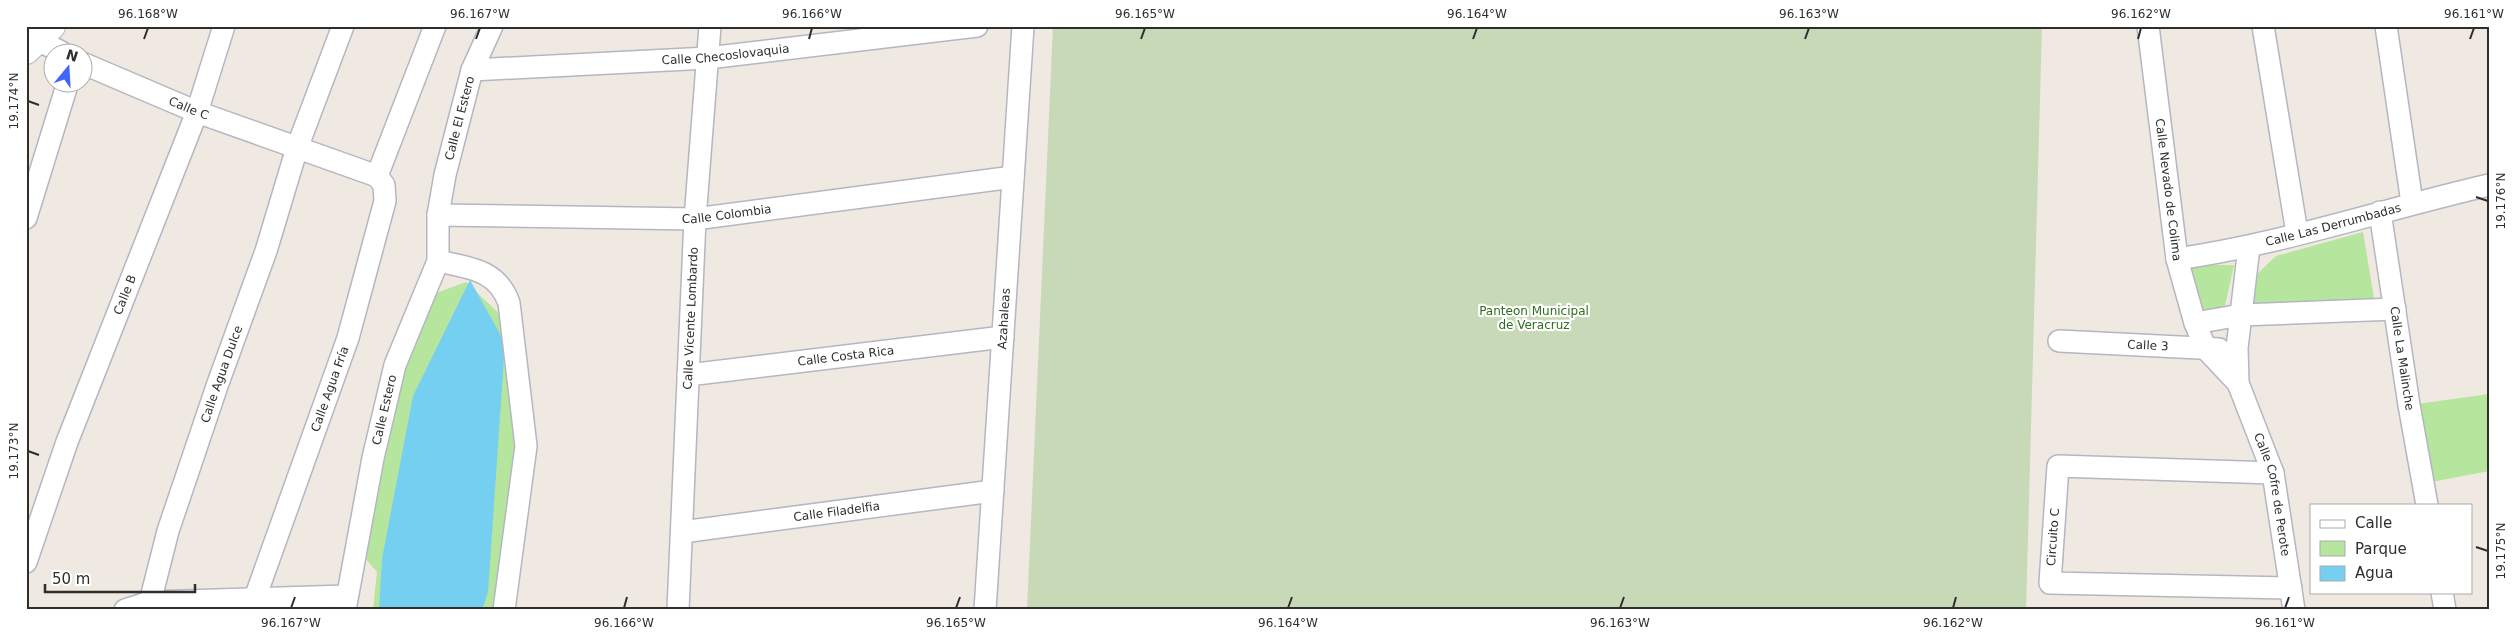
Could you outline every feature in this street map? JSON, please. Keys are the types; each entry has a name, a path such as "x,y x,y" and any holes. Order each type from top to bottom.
{"street":[{"name":"Calle B","path":"26,562 67,442 197,112 224,26"},
{"name":"Calle Agua Dulce","path":"150,602 168,531 217,386 266,251 297,148 343,26"},
{"name":"Calle El Estero","path":"438,215 444,175 472,70 492,26"},
{"name":"Calle Vicente Lombardo","path":"678,610 695,219 710,26"},
{"name":"Calle Checoslovaquia","path":"472,70 708,58 977,26"},
{"name":"Azahaleas","path":"985,610 1022,26"},
{"name":"Calle Nevado de Colima","path":"2148,26 2177,259 2195,323 2206,349"},
{"path":"2263,26 2297,233"},
{"path":"2386,26 2412,203"},
{"path":"377,176 432,35"},
{"name":"Calle C","path":"92,67 197,112 377,176"},
{"path":"27,215 65,92"},
{"name":"Calle Agua Fría","path":"255,598 348,338 385,201 384,186 377,176"},
{"name":"Calle Colombia","path":"438,215 695,219 1013,177"},
{"name":"Calle Las Derrumbadas","path":"2177,259 2249,247 2412,203 2489,185"},
{"name":"Calle La Malinche","path":"2380,212 2427,504"},
{"name":"Calle Estero","path":"346,603 373,458 395,365 438,261 438,215"},
{"name":"Calle Cofre de Perote","path":"2249,247 2237,348 2238,383 2273,473 2294,610"},
{"path":"438,261 477,270 495,278 504,288 509,303 515,336 526,446 504,610"},
{"path":"2195,323 2241,314 2395,309"},
{"name":"Calle Costa Rica","path":"688,375 1003,338"},
{"name":"Calle 3","path":"2059,341 2206,349 2237,348"},
{"name":"Calle Cofre de Perote","path":"2206,349 2238,383"},
{"name":"Circuito C","path":"2273,473 2058,466 2050,584 2291,588"},
{"name":"Calle Filadelfia","path":"682,532 993,490"},
{"path":"2442,594 2445,610"},
{"path":"125,610 150,602 255,598 346,603"}],"green space":[{"name":"Panteon Municipal de Veracruz","path":"1053,26 2042,26 2026,610 1027,610"},
{"path":"2363,232 2374,298 2253,310 2254,277 2276,256"},
{"path":"2188,265 2234,265 2224,310 2197,314"},
{"path":"466,282 511,325 526,382 502,610 373,610 377,572 358,550 412,302"},
{"path":"2489,394 2489,471 2421,484 2410,405"}],"water":[{"path":"470,280 505,343 488,592 482,610 379,610 382,559 413,396"}]}
